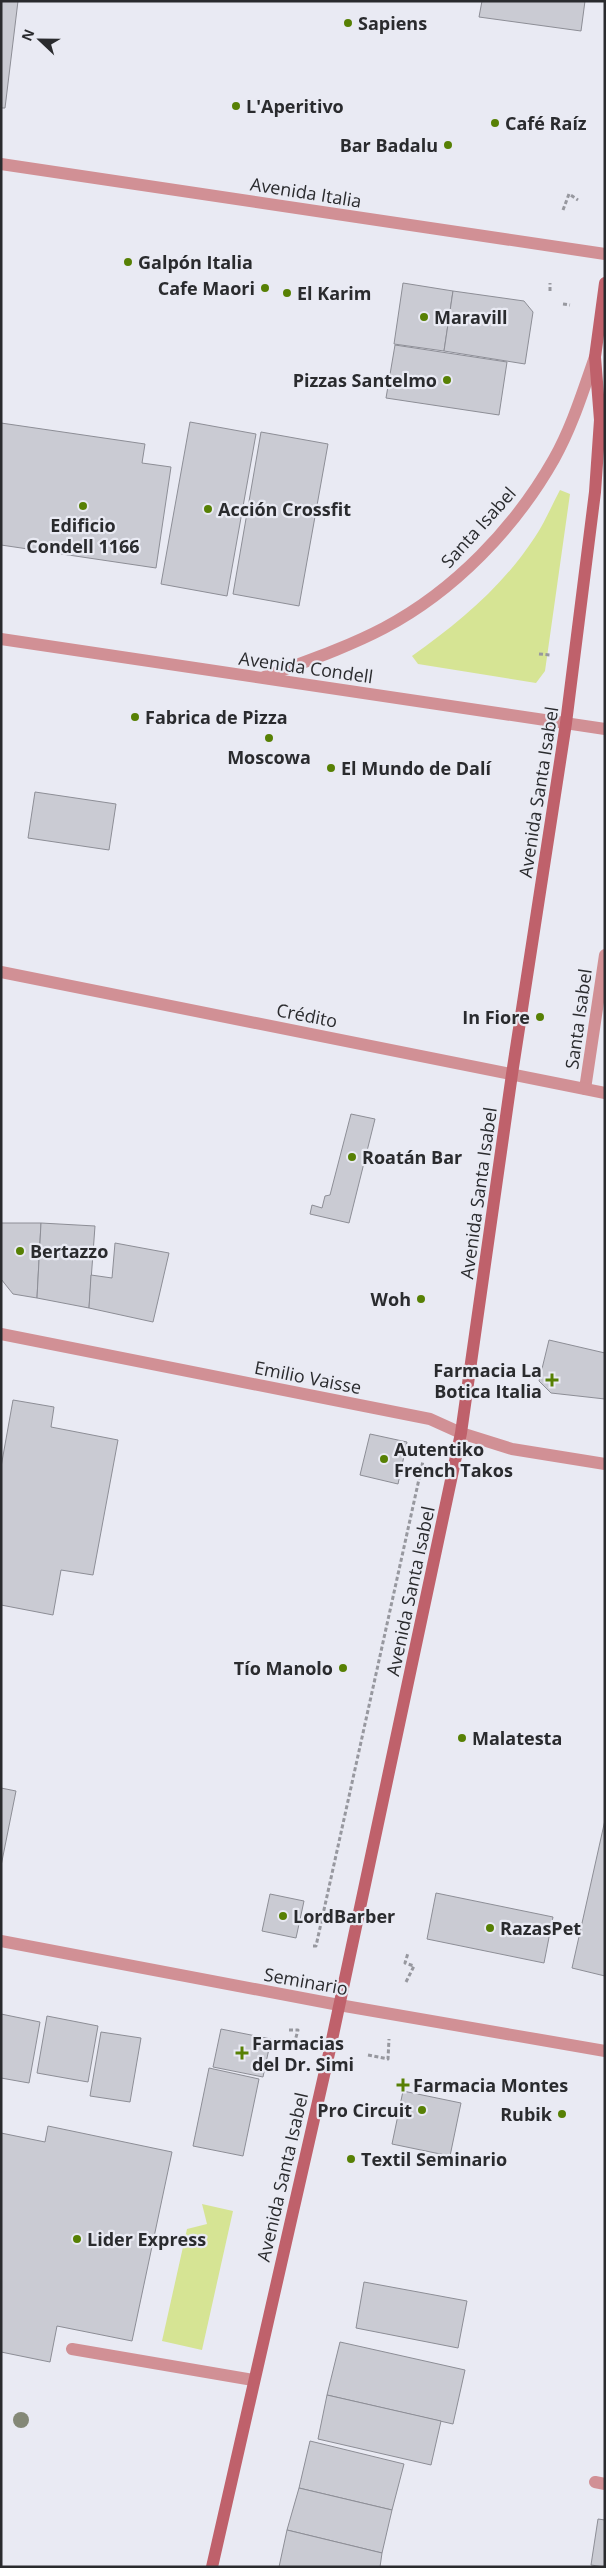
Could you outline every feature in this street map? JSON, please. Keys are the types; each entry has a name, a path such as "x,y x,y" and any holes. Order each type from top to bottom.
{"main road":[{"name":"Avenida Santa Isabel","path":"212,2567 339,2005 461,1434 512,1074 566,723 595,492 600,420 595,357 605,283"}],"street":[{"name":"Avenida Italia","path":"1,164 605,254"},
{"name":"Santa Isabel","path":"262,678 348,645 385,628 459,577 489,547 527,501 554,459 576,411 595,357"},
{"name":"Avenida Condell","path":"1,639 605,729"},
{"name":"Santa Isabel","path":"585,1089 605,955"},
{"name":"Crédito","path":"1,972 605,1093"},
{"name":"Emilio Vaisse","path":"1,1334 430,1419 461,1434 512,1449 605,1464"},
{"name":"Seminario","path":"1,1941 339,2005 605,2051"},
{"path":"72,2349 253,2380"}],"path":[{"path":"562,210 569,194 578,200"},
{"path":"550,283 550,292"},
{"path":"563,304 570,305"},
{"path":"313,1946 316,1946 423,1462"},
{"path":"406,1982 414,1966 405,1963 408,1954"},
{"path":"290,2030 298,2030 295,2042 308,2045"},
{"path":"368,2055 388,2059 389,2036"}],"green space":[{"path":"560,490 570,494 545,671 536,683 418,664 412,656 464,616 509,571 539,531"},
{"path":"202,2204 233,2211 202,2350 162,2341 187,2229 207,2224"}],"building":[{"path":"1,1 18,1 5,108 1,108"},
{"path":"482,1 585,1 581,31 479,17"},
{"name":"Maravill","path":"403,283 453,291 444,351 394,344"},
{"path":"453,291 524,301 533,312 525,364 444,351"},
{"name":"Pizzas Santelmo","path":"395,345 507,362 499,415 386,398"},
{"name":"Acción Crossfit","path":"190,422 256,434 227,596 161,584"},
{"name":"Edificio Condell 1166","path":"1,423 145,444 142,463 171,467 156,568 1,545"},
{"path":"261,432 328,444 299,606 233,594"},
{"path":"35,792 116,804 109,850 28,838"},
{"name":"Roatán Bar","path":"351,1114 375,1119 349,1223 310,1214 312,1205 322,1208 325,1196 330,1195"},
{"name":"Bertazzo","path":"1,1223 41,1223 37,1298 13,1294 1,1279"},
{"path":"41,1223 95,1226 89,1308 37,1298"},
{"path":"115,1243 169,1253 153,1322 89,1308 91,1275 112,1278"},
{"path":"549,1340 605,1353 605,1399 551,1393 539,1381"},
{"path":"13,1400 54,1407 51,1427 118,1440 93,1575 61,1570 53,1615 1,1605 1,1467"},
{"name":"Autentiko French Takos","path":"370,1434 407,1442 398,1484 360,1475"},
{"path":"1,1788 16,1791 1,1866"},
{"path":"605,1820 605,1976 572,1968"},
{"name":"RazasPet","path":"436,1893 553,1917 544,1963 427,1939"},
{"name":"LordBarber","path":"270,1894 304,1901 296,1938 262,1931"},
{"path":"1,2014 40,2022 29,2083 1,2078"},
{"path":"47,2016 98,2026 88,2082 37,2073"},
{"name":"Farmacias del Dr. Simi","path":"221,2029 271,2039 263,2077 213,2067"},
{"path":"101,2032 141,2038 130,2102 90,2096"},
{"path":"209,2068 259,2079 243,2156 193,2146"},
{"path":"403,2091 461,2103 450,2156 392,2144"},
{"name":"Lider Express","path":"48,2126 172,2152 132,2341 57,2326 50,2362 1,2352 1,2133 45,2142"},
{"path":"364,2282 467,2301 458,2348 356,2328"},
{"path":"340,2342 465,2370 453,2424 327,2395"},
{"path":"327,2395 441,2421 431,2465 318,2439"},
{"path":"310,2441 404,2464 392,2510 299,2488"},
{"path":"299,2488 392,2510 382,2553 287,2530"},
{"path":"598,2519 605,2520 605,2567 591,2565"},
{"path":"287,2530 382,2553 380,2567 279,2567"}],"place":[{"name":"Sapiens","path":"348,23"},
{"name":"L'Aperitivo","path":"236,106"},
{"name":"Café Raíz","path":"495,123"},
{"name":"Bar Badalu","path":"448,145"},
{"name":"Galpón Italia","path":"128,262"},
{"name":"Cafe Maori","path":"265,288"},
{"name":"El Karim","path":"287,293"},
{"name":"Maravill","path":"424,317"},
{"name":"Pizzas Santelmo","path":"447,380"},
{"name":"Edificio Condell 1166","path":"83,506"},
{"name":"Acción Crossfit","path":"208,509"},
{"name":"Fabrica de Pizza","path":"135,717"},
{"name":"Moscowa","path":"269,738"},
{"name":"El Mundo de Dalí","path":"331,768"},
{"name":"In Fiore","path":"540,1017"},
{"name":"Roatán Bar","path":"352,1157"},
{"name":"Bertazzo","path":"20,1251"},
{"name":"Woh","path":"421,1299"},
{"name":"Farmacia La Botica Italia","path":"552,1380"},
{"name":"Autentiko French Takos","path":"384,1459"},
{"name":"Tío Manolo","path":"343,1668"},
{"name":"Malatesta","path":"462,1738"},
{"name":"LordBarber","path":"283,1916"},
{"name":"RazasPet","path":"490,1928"},
{"name":"Farmacias del Dr. Simi","path":"242,2053"},
{"name":"Farmacia Montes","path":"403,2085"},
{"name":"Pro Circuit","path":"422,2110"},
{"name":"Rubik","path":"562,2114"},
{"name":"Textil Seminario","path":"351,2159"},
{"name":"Lider Express","path":"77,2239"}]}
